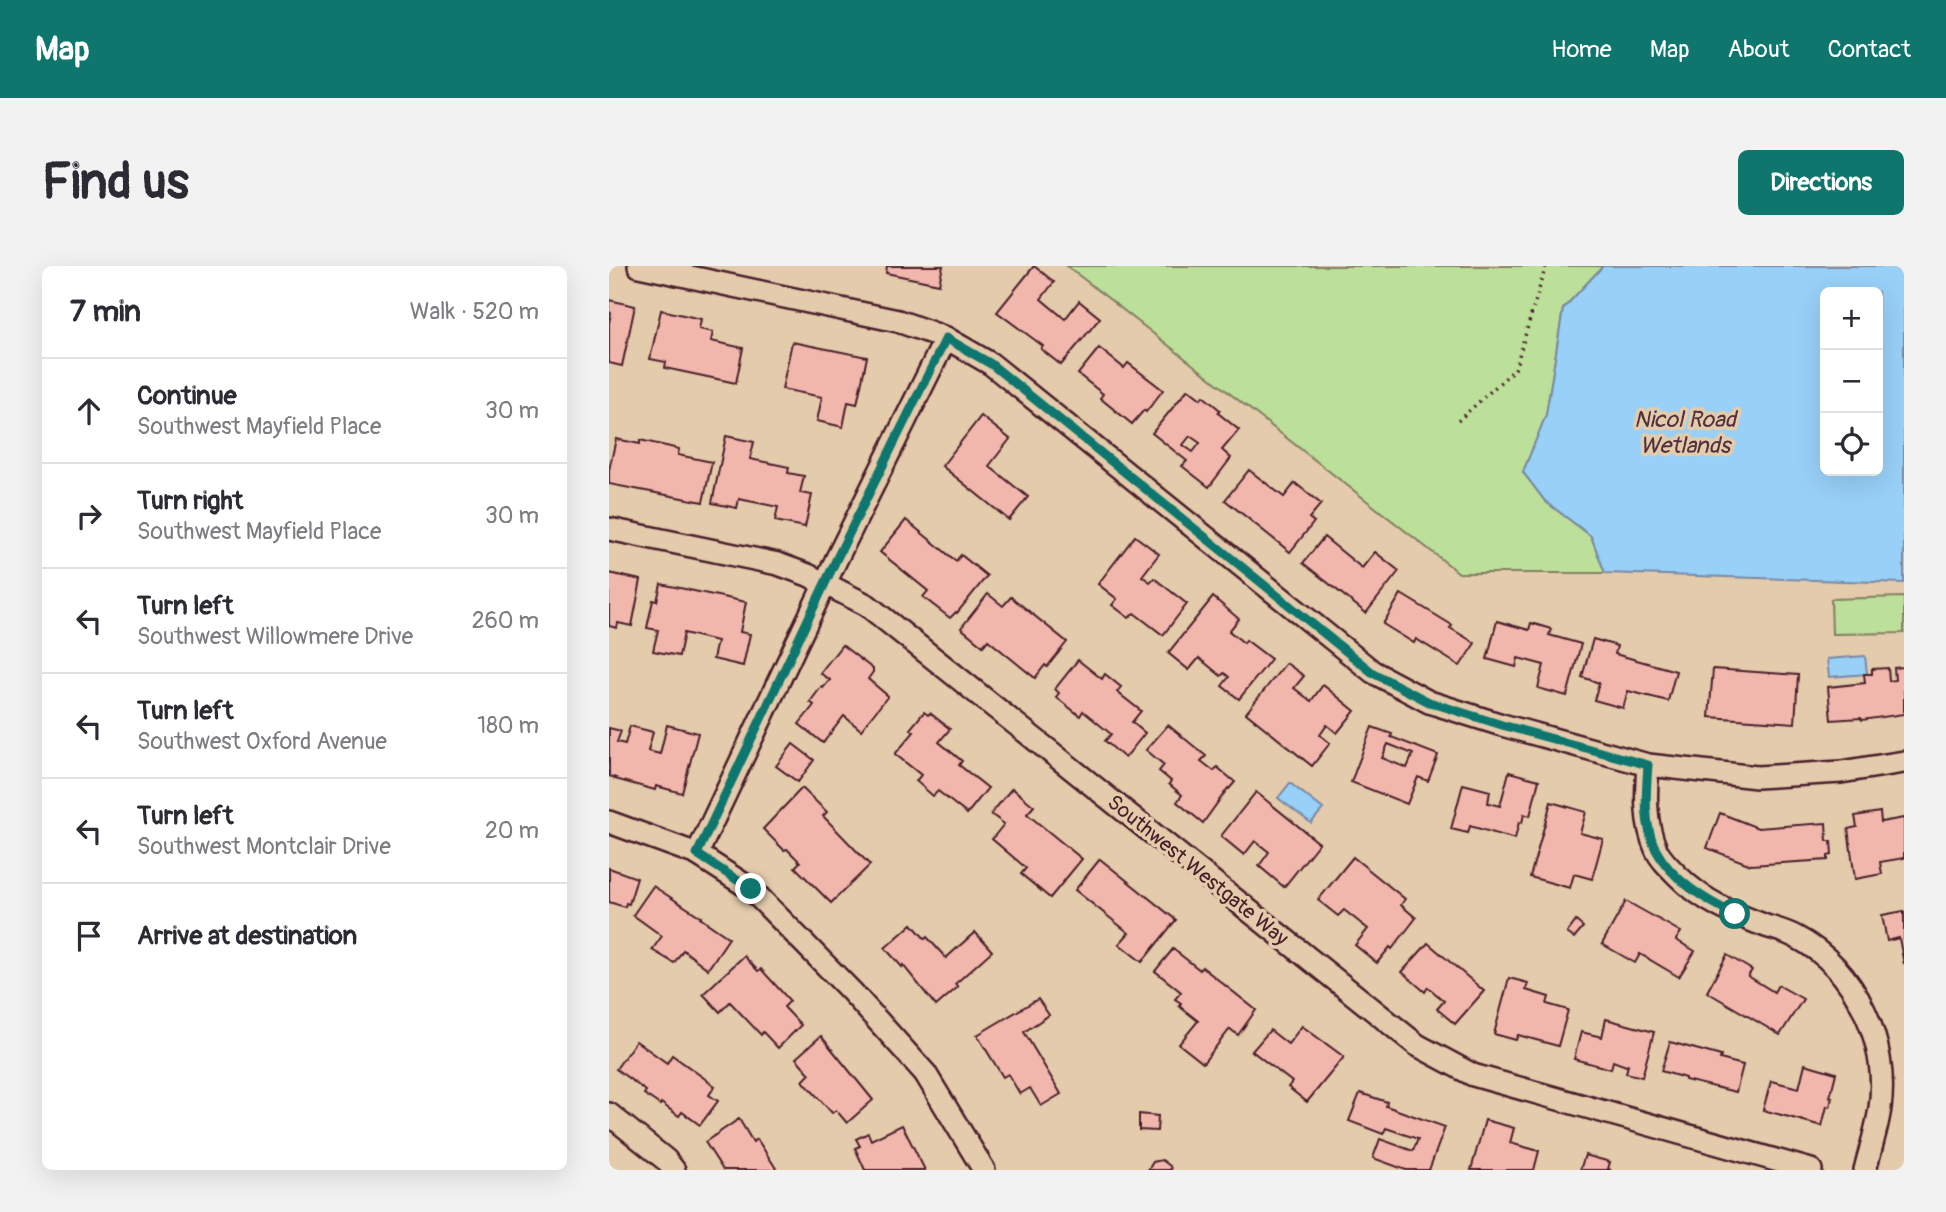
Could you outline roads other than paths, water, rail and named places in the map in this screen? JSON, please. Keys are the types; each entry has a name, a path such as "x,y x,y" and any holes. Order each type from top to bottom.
{"street":[{"path":"639,266 898,321 946,338 991,364 1373,673 1429,702 1648,765 1757,777 1841,772 1904,762"},
{"path":"697,854 946,338"},
{"name":"Southwest Westgate Way","path":"609,529 778,565 826,584 867,605 1417,1045 1473,1075 1811,1170"},
{"path":"1648,765 1648,825 1656,850 1671,869 1690,888 1713,904 1796,937 1820,953 1839,971 1855,992 1879,1052 1880,1108 1865,1170"},
{"path":"609,822 697,854 751,889 860,1001 925,1073 983,1170"},
{"path":"609,1114 666,1160 674,1170"}],"water":[{"name":"Nicol Road Wetlands","path":"1603,266 1904,266 1904,583 1605,573 1591,536 1545,501 1523,472 1546,415 1563,309"},
{"path":"1865,656 1867,674 1829,677 1827,659"},
{"path":"1290,783 1323,809 1311,823 1278,798"}]}
